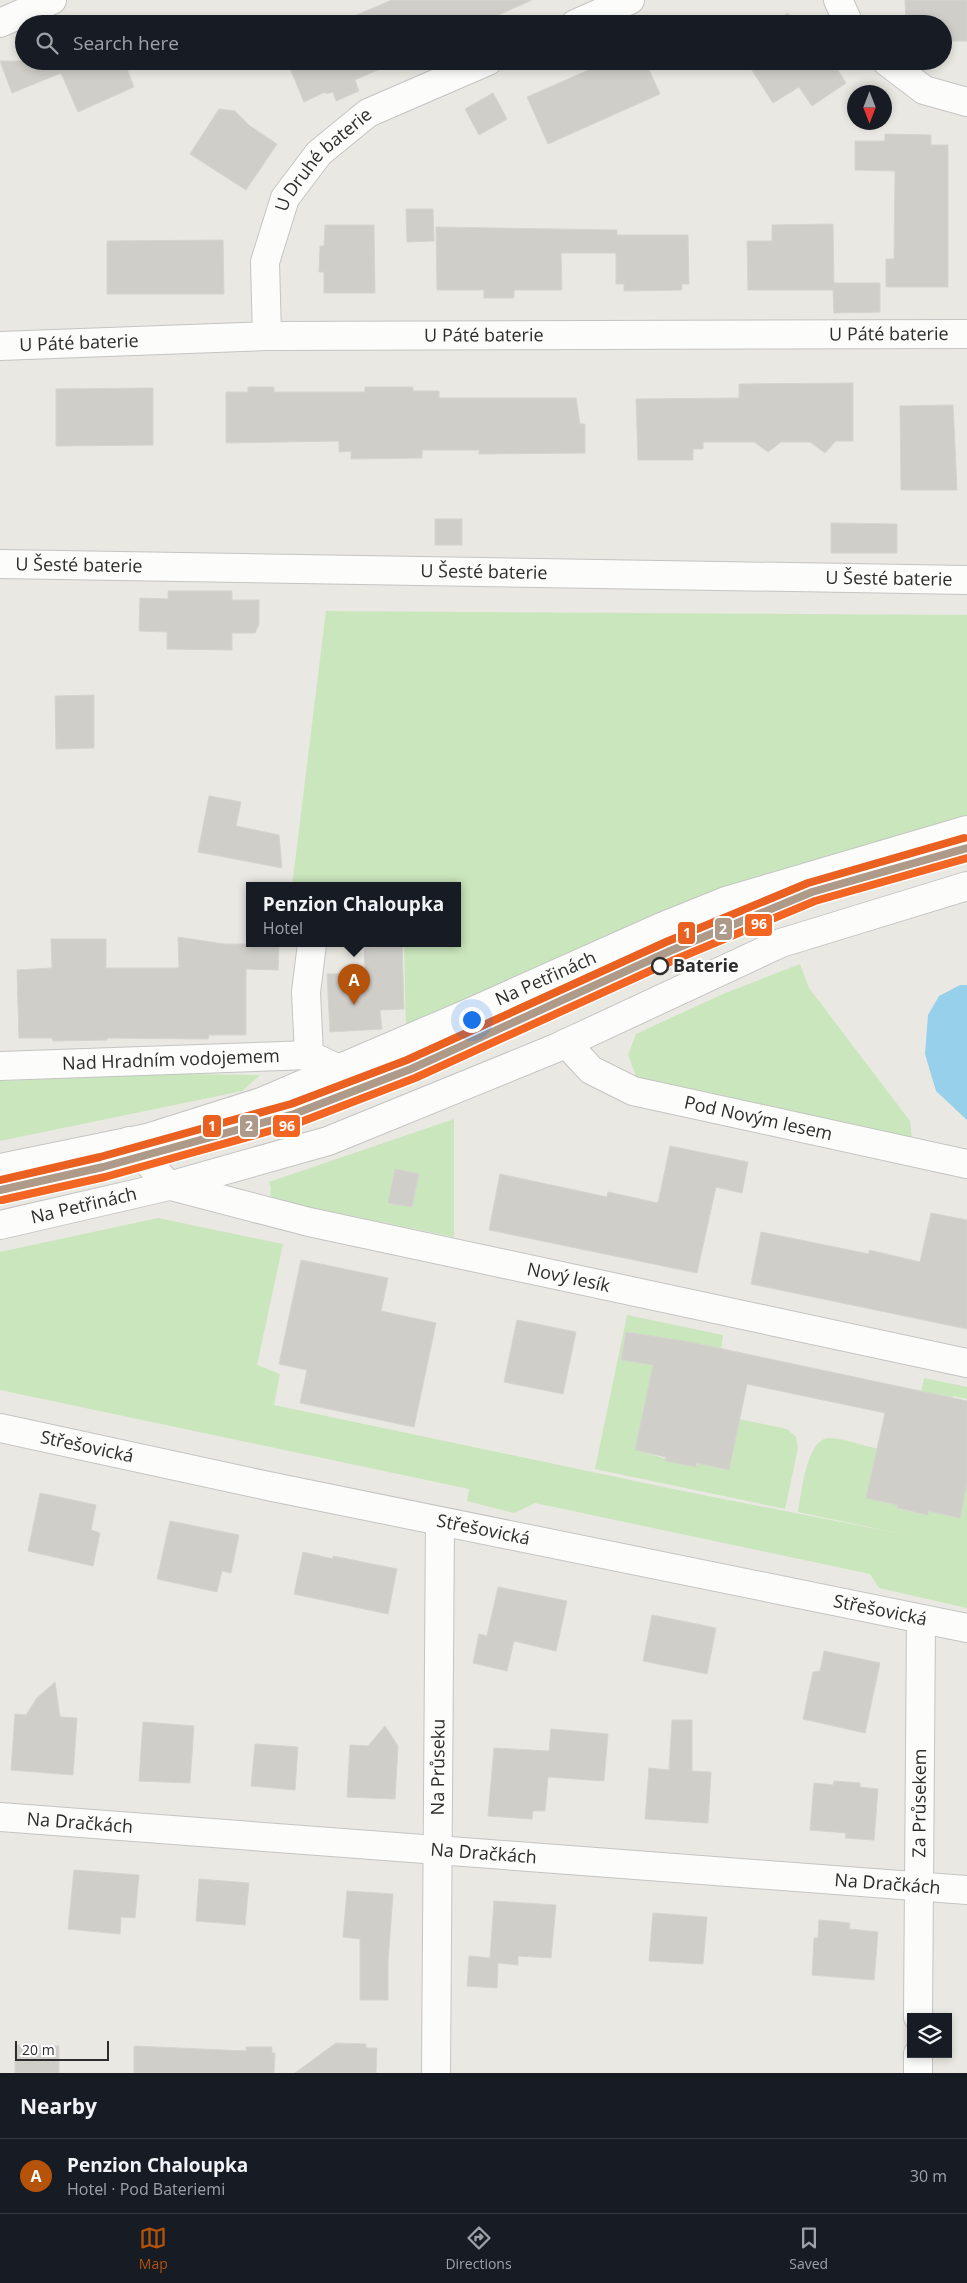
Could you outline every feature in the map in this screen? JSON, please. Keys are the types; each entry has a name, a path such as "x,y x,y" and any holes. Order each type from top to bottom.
{"street":[{"path":"18,15 52,0"},
{"path":"596,15 630,0"},
{"path":"838,0 845,15"},
{"path":"0,23 15,16"},
{"name":"U Druhé baterie","path":"267,336 264,262 285,198 320,153 368,113 467,70"},
{"path":"898,70 924,90 967,102"},
{"name":"U Páté baterie","path":"0,346 267,336 967,334"},
{"name":"U Šesté baterie","path":"0,564 967,580"},
{"name":"Na Petřinách","path":"0,1168 129,1142 261,1102 659,928 726,901 967,830"},
{"name":"Na Petřinách","path":"0,1225 169,1186 328,1142 492,1076 781,943 967,886"},
{"path":"309,1055 306,992 312,947"},
{"name":"Pod Novým lesem","path":"566,1043 590,1070 633,1091 967,1164"},
{"name":"Nad Hradním vodojemem","path":"0,1066 309,1055 339,1069"},
{"name":"Na Petřinách","path":"129,1142 169,1186"},
{"name":"Nový lesík","path":"169,1186 309,1222 967,1363"},
{"name":"Střešovická","path":"0,1428 440,1522 967,1628"},
{"name":"Na Průseku","path":"436,2073 440,1522"},
{"name":"Za Průsekem","path":"918,2013 921,1619"},
{"name":"Na Dračkách","path":"0,1817 967,1890"},
{"path":"918,2058 918,2073"}],"green space":[{"path":"326,611 967,615 967,817 948,820 669,912 406,1026 404,947 461,947 461,882 292,882"},
{"path":"800,964 809,988 910,1121 912,1139 638,1081 628,1055 636,1034 723,994"},
{"path":"175,1074 260,1075 242,1091 0,1141 0,1081"},
{"path":"454,1119 454,1237 270,1199 271,1188 269,1182","holes":["395,1170 419,1175 412,1207 388,1203"]},
{"path":"158,1218 283,1244 257,1365 280,1374 274,1405 678,1490 907,1535 798,1512 806,1468 815,1447 821,1441 835,1438 882,1450 874,1463 866,1498 898,1505 897,1509 928,1515 928,1511 967,1484 967,1608 879,1588 870,1574 535,1503 514,1513 467,1501 469,1489 0,1390 0,1252"},
{"path":"627,1315 723,1335 721,1350 626,1332 621,1360 653,1365 635,1450 696,1467 734,1418 787,1429 796,1437 798,1448 785,1509 595,1469"},
{"path":"924,1378 967,1387 967,1399 953,1396 948,1421 917,1415"}],"water":[{"path":"960,985 967,985 967,1120 936,1091 925,1054 928,1015 939,996"}],"building":[{"path":"392,0 532,0 498,15 356,15"},
{"path":"905,0 967,0 967,41 952,41 952,15 906,15"},
{"path":"0,61 15,61 15,70 127,70 134,87 78,112 61,73 12,93"},
{"path":"291,70 378,70 355,80 359,91 336,101 333,92 326,94 325,92 304,102"},
{"path":"588,70 649,70 660,94 548,144 527,97"},
{"path":"752,70 838,70 846,83 812,106 799,87 773,103"},
{"path":"493,93 507,119 479,135 465,109"},
{"path":"219,109 235,111 250,126 277,144 246,190 190,154"},
{"path":"885,134 931,135 931,145 948,145 948,287 886,287 886,259 894,259 895,171 855,170 855,141 885,141"},
{"path":"406,209 433,209 434,241 407,242"},
{"path":"833,224 834,283 880,283 880,312 834,313 833,290 748,290 747,241 772,241 772,225"},
{"path":"325,225 374,225 375,293 324,293 324,272 319,272 320,246 324,246"},
{"path":"436,227 617,230 617,235 688,235 689,284 682,284 682,290 624,291 624,284 616,284 616,253 561,253 562,290 514,290 514,298 484,298 484,290 437,290"},
{"path":"223,240 224,294 107,294 107,241"},
{"path":"853,383 853,441 836,441 825,453 810,442 781,442 768,452 754,442 703,442 703,449 693,449 693,460 638,460 636,399 739,398 739,384"},
{"path":"248,387 274,387 274,392 365,392 365,387 413,387 413,391 439,391 439,398 576,398 580,424 585,424 585,453 479,454 479,450 422,450 422,458 351,459 351,451 339,452 339,441 226,443 226,392 248,392"},
{"path":"153,388 153,445 56,446 56,389"},
{"path":"953,405 957,490 901,490 900,406"},
{"path":"435,519 462,519 462,545 435,545"},
{"path":"831,523 897,524 897,553 831,553"},
{"path":"168,591 232,591 232,600 259,600 259,624 255,633 232,633 232,650 167,649 167,632 139,631 140,598 168,599"},
{"path":"94,695 94,748 56,749 55,696"},
{"path":"209,796 241,802 236,826 279,835 282,868 198,852"},
{"path":"178,937 224,944 246,944 246,947 279,947 278,970 246,969 246,1035 209,1035 208,1039 107,1038 107,1040 53,1041 52,1038 19,1038 17,970 52,968 51,939 106,939 106,968 179,968"},
{"path":"364,947 402,947 404,1009 380,1010 382,1029 330,1032 327,974 365,973"},
{"path":"670,1146 748,1162 742,1193 716,1187 697,1273 489,1230 500,1174 607,1197 608,1192 658,1203"},
{"path":"395,1169 419,1174 412,1207 388,1203"},
{"path":"931,1213 967,1220 967,1329 751,1284 761,1232 869,1254 869,1250 920,1262"},
{"path":"301,1260 388,1278 381,1311 436,1323 414,1427 300,1403 307,1370 279,1364"},
{"path":"517,1320 576,1332 563,1394 504,1382"},
{"path":"626,1332 690,1342 967,1401 967,1484 960,1518 928,1511 928,1515 897,1508 898,1505 866,1498 885,1413 747,1384 729,1470 697,1463 696,1467 665,1461 666,1457 635,1450 653,1365 621,1360"},
{"path":"40,1493 96,1505 91,1530 100,1533 93,1566 28,1551"},
{"path":"170,1521 239,1535 231,1573 222,1571 217,1592 157,1579"},
{"path":"303,1552 333,1559 333,1556 397,1569 388,1614 294,1594"},
{"path":"498,1587 567,1601 556,1651 514,1641 507,1671 473,1663 479,1634 487,1636"},
{"path":"652,1615 716,1628 707,1674 643,1661"},
{"path":"824,1651 880,1663 865,1733 803,1719 813,1672 820,1671"},
{"path":"55,1682 60,1717 77,1718 73,1775 11,1770 15,1714 26,1715 37,1698"},
{"path":"672,1720 692,1720 692,1771 711,1772 708,1823 645,1819 649,1768 669,1770"},
{"path":"143,1722 194,1726 190,1783 139,1781"},
{"path":"385,1726 398,1746 395,1799 347,1797 350,1745 368,1746"},
{"path":"551,1729 608,1734 604,1781 548,1777 545,1811 533,1811 532,1819 488,1816 494,1748 549,1751"},
{"path":"255,1744 298,1747 295,1790 251,1786"},
{"path":"834,1781 860,1783 860,1787 878,1789 874,1840 845,1838 846,1833 810,1830 814,1783 833,1785"},
{"path":"74,1870 139,1875 135,1918 121,1917 120,1934 68,1929"},
{"path":"199,1879 249,1883 245,1925 196,1921"},
{"path":"347,1891 393,1894 388,1962 388,2000 360,2000 360,1939 343,1937"},
{"path":"494,1901 556,1905 551,1958 518,1956 518,1965 498,1963 497,1988 467,1986 469,1956 490,1958"},
{"path":"653,1913 707,1917 703,1964 649,1961"},
{"path":"819,1920 850,1923 849,1929 878,1932 874,1980 812,1975 814,1938 818,1938"},
{"path":"336,2043 366,2044 366,2048 377,2048 376,2073 295,2073"},
{"path":"15,2045 59,2046 59,2073 15,2073"},
{"path":"134,2046 246,2051 246,2047 272,2047 272,2053 275,2053 274,2073 134,2073"}],"transit line":[{"name":"1","path":"0,1180 100,1157 291,1104 407,1060 666,942 808,883 964,838"},
{"name":"2","path":"0,1190 103,1167 294,1114 411,1069 670,951 812,892 967,848"},
{"name":"96","path":"2,1200 105,1177 298,1123 415,1078 674,960 815,901 967,858"}],"place":[{"name":"Baterie","path":"660,966"},
{"name":"Penzion Chaloupka","path":"354,1005"}]}
